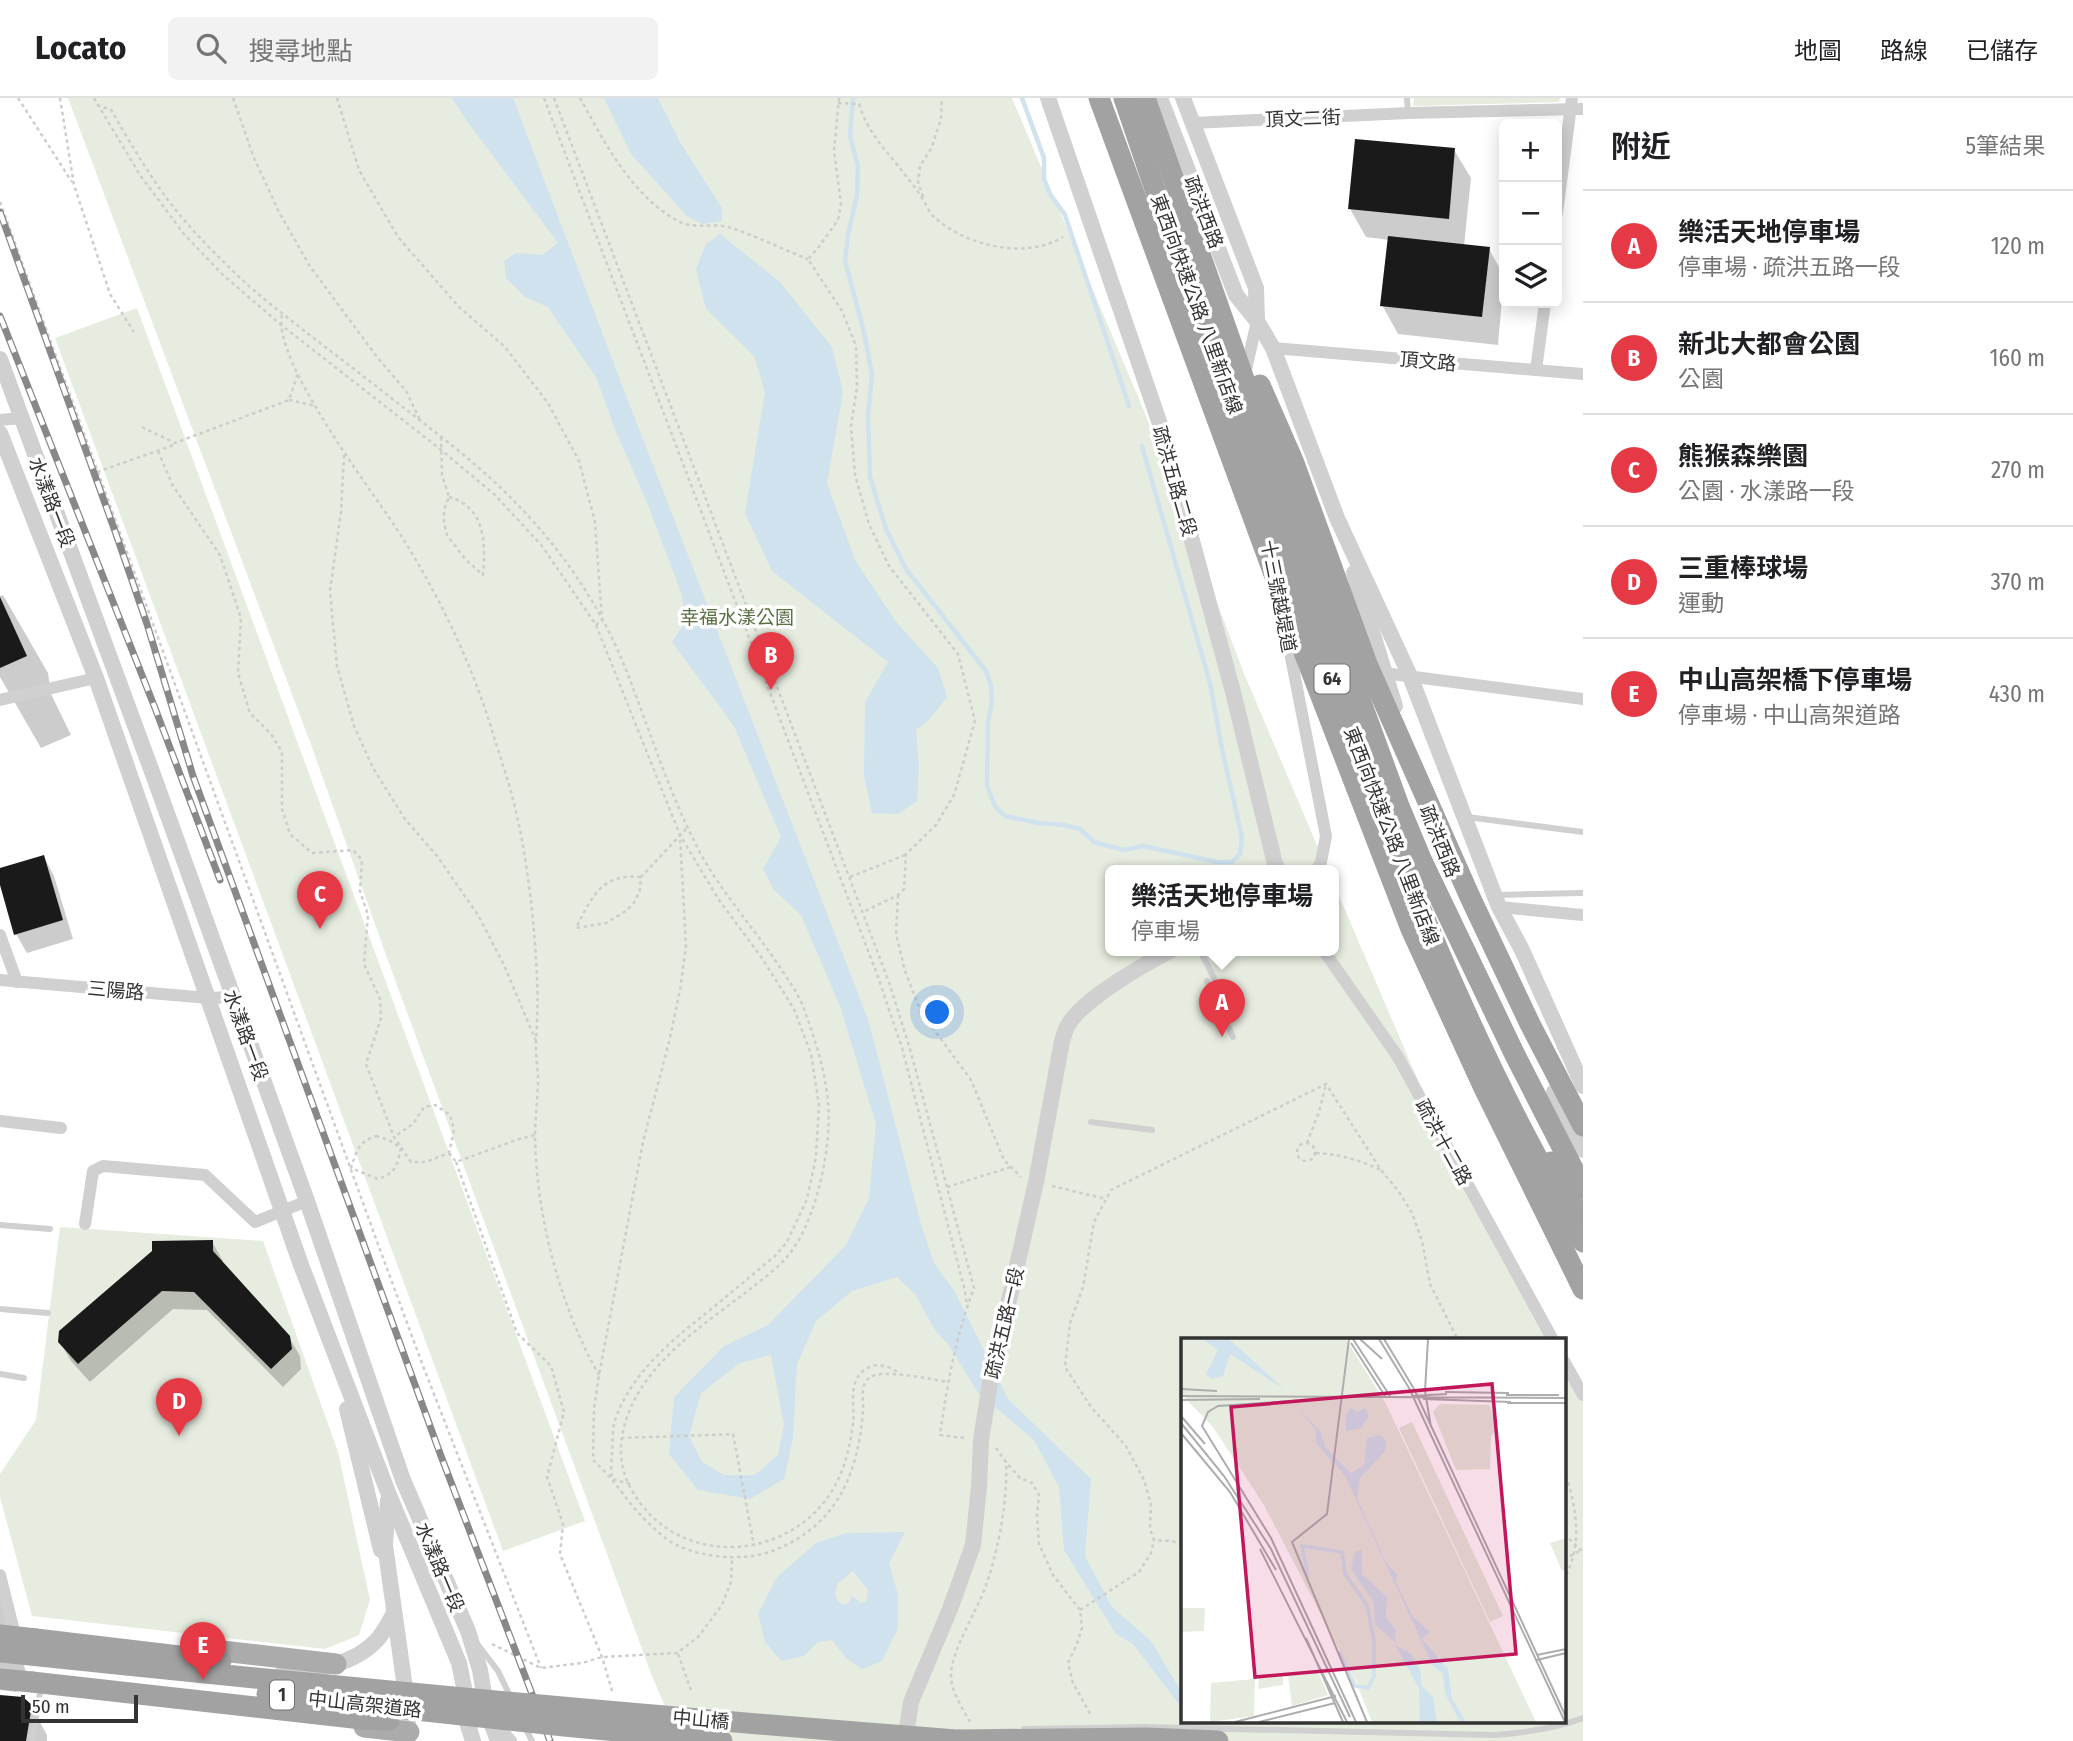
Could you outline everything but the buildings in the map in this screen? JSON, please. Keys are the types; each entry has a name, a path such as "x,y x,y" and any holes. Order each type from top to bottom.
{"highway":[{"path":"1099,98 1278,585 1410,929 1484,1088 1583,1289"},
{"name":"東西向快速公路 八里新店線","path":"1124,98 1179,260 1362,763 1398,854 1439,955 1494,1073 1583,1242"},
{"name":"東西向快速公路 八里新店線","path":"1145,98 1275,467 1399,806 1422,861 1515,1055 1583,1188"},
{"path":"1193,234 1294,463 1367,664 1470,897 1583,1126"},
{"path":"1385,863 1412,900 1454,973 1486,1040 1583,1222"},
{"name":"1","path":"3,1632 36,1639 366,1678 561,1716"},
{"name":"中山高架道路","path":"0,1652 561,1716"},
{"name":"中山高架道路","path":"0,1665 561,1716"},
{"name":"1","path":"0,1679 36,1687 362,1719 561,1716"},
{"name":"中山橋","path":"561,1716 897,1738 965,1736 1218,1741"},
{"name":"中山橋","path":"561,1716 722,1741"}],"main road":[{"name":"1","path":"3,1632 282,1674 465,1692"},
{"name":"1","path":"3,1632 336,1664"},
{"name":"1","path":"0,1671 179,1689 408,1729"},
{"name":"1","path":"0,1688 36,1687 408,1729 487,1712"},
{"path":"465,1692 487,1712"}],"street":[{"name":"疏洪五路二段","path":"1048,98 1162,430 1230,678 1276,865"},
{"name":"疏洪西路","path":"1160,98 1236,295 1257,321 1273,348 1337,517 1410,676 1496,901 1522,950 1583,1086"},
{"name":"疏洪西路","path":"1183,98 1256,288 1257,321"},
{"name":"頂文二街","path":"1192,123 1575,106"},
{"path":"1562,183 1575,106"},
{"path":"1536,369 1544,308"},
{"name":"十三號越堤道","path":"1257,321 1239,401 1324,823 1326,836 1320,865"},
{"name":"頂文路","path":"1273,348 1583,373"},
{"name":"水漾路一段","path":"0,359 307,1201 403,1480 467,1631 480,1670 487,1712 498,1741"},
{"path":"0,420 21,418"},
{"name":"水漾路一段","path":"0,433 96,678 301,1265 389,1495 459,1662 465,1692 466,1718 472,1741"},
{"name":"疏洪西路","path":"1337,517 1428,815 1492,963 1583,1150"},
{"path":"1384,673 1583,699"},
{"path":"0,700 96,678"},
{"path":"1496,901 1583,915"},
{"path":"0,935 17,982"},
{"name":"疏洪五路一段","path":"897,1738 950,1609 972,1545 981,1440 994,1358 1012,1292 1036,1182 1062,1041 1068,1025 1084,1007 1135,970 1161,956"},
{"name":"疏洪十二路","path":"1327,956 1398,1057 1552,1338"},
{"name":"三陽路","path":"0,980 208,998 232,997"},
{"path":"0,1121 61,1128"},
{"path":"85,1224 93,1171 103,1166 205,1175 255,1222 307,1201"},
{"path":"335,1353 390,1583"},
{"path":"1566,1364 1583,1395"},
{"path":"403,1480 389,1495 385,1545 405,1688 408,1729"},
{"path":"0,1575 3,1632"},
{"path":"282,1674 336,1664 357,1655 377,1641 394,1613"},
{"path":"487,1712 511,1741"},
{"path":"621,1720 649,1719 660,1741"},
{"path":"614,1741 621,1720"},
{"path":"621,1720 632,1741"}],"lane":[{"path":"1407,98 1408,113"},
{"path":"1464,817 1583,832"},
{"path":"1496,901 1583,893"},
{"path":"1202,956 1233,1037"},
{"path":"1091,1122 1152,1130"},
{"path":"0,1225 50,1229"},
{"path":"0,1309 48,1313"},
{"path":"0,1374 24,1378"},
{"path":"467,1631 498,1671 532,1741"},
{"path":"32,1741 36,1687"},
{"path":"1013,1729 1145,1727 1493,1735 1562,1726 1583,1718"}],"path":[{"path":"18,98 74,185"},
{"path":"60,98 74,185 110,295 134,332"},
{"path":"94,98 139,175 183,233 223,275 495,495 542,546 596,625 680,835 719,900 762,958 794,1009 811,1055 819,1105 816,1157 807,1199 787,1242 775,1256 663,1348 631,1385 614,1423 612,1479"},
{"path":"233,98 254,158 279,212 303,254 377,357 406,391 420,420"},
{"path":"337,98 359,170 398,237 459,307 505,347 548,403 579,461 595,522 602,620"},
{"path":"544,98 878,977 905,1062 967,1307"},
{"path":"554,98 850,877 890,985 910,1049 974,1288 948,1382 940,1435 968,1438"},
{"path":"580,98 601,136 632,181 655,206 683,224 725,226 807,259 842,311 856,346 857,387 851,426 855,475 869,524 889,566 958,654 975,721 954,795 936,825 906,854 850,877"},
{"path":"807,259 838,220 841,204 834,151 839,98"},
{"path":"923,199 918,182 920,166 931,149 941,119 942,98"},
{"path":"838,103 859,104 876,141 900,168 932,215 955,232 988,244 1026,249 1052,244 1063,237"},
{"path":"97,105 111,110 165,196 202,240 237,275 506,492 572,569 620,656 687,828 708,867 771,953 802,1001 819,1052 829,1105 825,1158 813,1208 794,1250 762,1280 667,1356 642,1387 628,1413 621,1438 621,1468 645,1509 667,1528 696,1542 724,1548 754,1546 783,1535 807,1521 830,1495 845,1464 853,1421 854,1385 862,1372 875,1365 893,1367 900,1374"},
{"path":"0,202 423,1366 541,1668"},
{"path":"283,314 281,333 298,373 344,454 401,537 453,629 483,701 512,794 528,877 536,960 539,1019 536,1041 538,1080 535,1135 538,1185 550,1246 568,1308 599,1375"},
{"path":"289,400 298,373"},
{"path":"97,472 289,400 316,406"},
{"path":"142,427 175,443"},
{"path":"441,437 442,475 449,497 444,510 447,535 465,559 483,575 481,528 476,513 463,501 449,497"},
{"path":"158,451 173,486 220,555 241,618 238,673 250,713 271,734 282,752 282,808 290,834 312,853 353,850 362,860 360,891 368,915 364,964 380,999 381,1018 366,1064 394,1137 411,1162 426,1162 449,1153"},
{"path":"344,454 341,512 330,592 337,666 354,726 373,768 405,819 437,856 478,915 504,965 536,1041"},
{"path":"596,625 602,620"},
{"path":"642,877 626,875 612,879 592,897 576,928 606,923 626,911 634,903 642,877 687,828"},
{"path":"680,835 686,946 680,990 643,1142 599,1375 594,1409 593,1460 612,1479 642,1519 668,1540 699,1553 733,1558 774,1551 808,1532 835,1505 850,1477 863,1409 862,1388 867,1379 875,1375 900,1374 948,1382"},
{"path":"863,912 898,895 904,889 906,854"},
{"path":"898,895 896,934 905,971 921,1012 971,1080 1004,1160 1023,1179"},
{"path":"1307,1143 1315,1148 1316,1153 1311,1161 1298,1156 1299,1147 1307,1143 1326,1084"},
{"path":"1326,1084 1412,1213 1422,1241 1430,1284 1457,1338"},
{"path":"1080,1610 1139,1572 1151,1553 1154,1540 1150,1529 1151,1505 1144,1480 1126,1446 1091,1408 1065,1367 1070,1323 1083,1287 1094,1222 1111,1191 1326,1084"},
{"path":"394,1137 413,1124 424,1107 435,1105 450,1115 454,1130 449,1153"},
{"path":"456,1162 535,1135"},
{"path":"351,1168 356,1151 364,1140 376,1136 401,1148"},
{"path":"351,1168 378,1179 390,1175 398,1164 401,1148"},
{"path":"449,1153 456,1162 517,1334 551,1366 564,1412 547,1477 563,1524 560,1554 614,1697"},
{"path":"1316,1153 1335,1153 1381,1170"},
{"path":"947,1187 1011,1167"},
{"path":"1049,1185 1106,1199"},
{"path":"621,1438 733,1434 754,1546"},
{"path":"992,1441 1006,1462 1020,1478 1032,1483 1039,1495 1039,1544 1053,1575 1080,1610 1082,1628 1068,1663 1073,1683 1093,1720"},
{"path":"965,1736 951,1678 954,1658 992,1570 1005,1500 1006,1462"},
{"path":"1566,1475 1582,1528"},
{"path":"612,1479 630,1484"},
{"path":"1566,1536 1582,1551"},
{"path":"1566,1577 1574,1568 1582,1551 1581,1539"},
{"path":"1154,1540 1181,1545"},
{"path":"1566,1559 1582,1551"},
{"path":"467,1631 541,1668 582,1663 601,1657 677,1653 698,1637 722,1605 731,1581 733,1558"},
{"path":"677,1653 691,1690"}],"green space":[{"name":"幸福水漾公園","path":"68,98 1012,98 1144,411 1245,676 1325,865 1105,865 1105,956 1339,956 1339,896 1440,1132 1549,1338 1181,1338 1181,1724 1566,1724 1566,1370 1583,1403 1583,1741 680,1741 652,1676 310,742"},
{"path":"1414,98 1560,98 1559,102 1413,106"},
{"path":"137,308 585,1521 503,1551 55,338"},
{"path":"60,1227 263,1241 338,1452 370,1600 359,1635 325,1649 32,1616 0,1497 0,1474 36,1420"}],"water":[{"path":"452,98 513,98 869,1022 921,1224 934,1263 955,1292 1008,1399 1091,1479 1085,1556 1112,1607 1151,1641 1181,1691 1181,1707 1133,1644 1116,1634 1064,1550 1059,1487 1034,1440 979,1394 948,1344 935,1330 915,1294 897,1277 852,1291 816,1321 797,1364 793,1438 784,1479 750,1499 698,1490 669,1454 674,1397 724,1346 768,1325 846,1245 869,1198 876,1124 840,1006 801,915 774,890 763,869 781,837 734,726 672,642 685,623 682,595 597,379 548,307 525,297 506,278 504,261 516,253 542,255 558,243","holes":["771,1355 784,1425 778,1455 755,1475 724,1475 702,1462 689,1436 701,1393 740,1363"]},
{"path":"604,98 658,98 681,144 722,208 722,221 702,224 687,216 631,154"},
{"path":"720,234 780,282 832,347 843,392 827,483 855,560 897,623 938,668 947,697 928,721 916,730 919,766 917,801 898,814 872,813 864,776 865,702 888,662 772,571 745,513 765,392 754,356 706,309 696,269 706,244"},
{"path":"905,1532 889,1563 898,1595 898,1628 882,1661 862,1669 846,1658 832,1640 818,1642 804,1656 781,1661 765,1642 758,1614 777,1577 816,1543 846,1533","holes":["853,1571 868,1590 866,1602 860,1603 852,1595 849,1603 843,1605 836,1596 837,1584"]}],"waterway":[{"path":"853,98 850,136 858,167 857,195 845,261 864,332 872,375 868,415 870,477 886,529 906,569 986,671 992,702 988,722 987,786 995,806 1005,816 1080,829 1094,842 1124,850 1143,846 1217,862 1232,862 1240,854 1242,837 1210,683 1142,446"},
{"path":"1022,98 1044,158 1044,179 1050,194 1065,215 1129,406"}],"railway":[{"path":"0,212 147,624 193,776 441,1456 550,1741"},
{"path":"0,316 220,880"}],"place":[{"name":"新北大都會公園","path":"771,690"},
{"name":"熊猴森樂園","path":"320,929"},
{"name":"樂活天地停車場","path":"1222,1037"},
{"name":"三重棒球場","path":"179,1436"},
{"name":"中山高架橋下停車場","path":"203,1680"}]}
